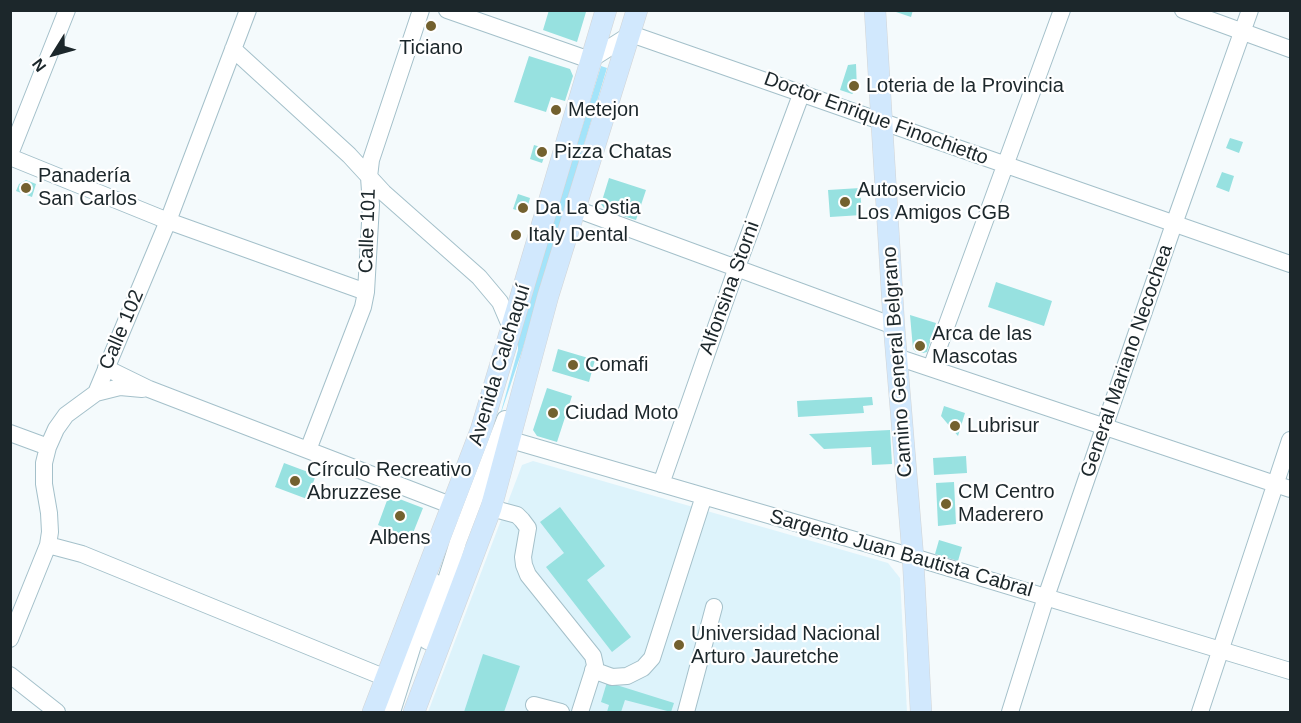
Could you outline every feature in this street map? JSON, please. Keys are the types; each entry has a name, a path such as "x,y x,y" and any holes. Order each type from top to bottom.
{"main road":[{"name":"Avenida Calchaquí","path":"373,712 489,406 606,10"},
{"name":"Avenida Calchaquí","path":"414,712 491,508 505,439 638,10"},
{"name":"Camino General Belgrano","path":"874,10 894,326 913,557 921,712"},
{"path":"489,406 491,426 505,439"}],"street":[{"path":"67,10 10,156 168,220 366,292"},
{"name":"Calle 102","path":"10,639 48,545 50,532 44,484 44,463 48,447 56,429 66,415 96,393 168,220 248,10"},
{"name":"Calle 101","path":"308,450 363,307 366,292 371,205 369,177 375,145 421,10"},
{"path":"447,10 590,60 631,34"},
{"path":"931,368 1062,10"},
{"path":"1183,10 1290,49"},
{"name":"General Mariano Necochea","path":"1010,712 1046,597 1250,10"},
{"name":"Doctor Enrique Finochietto","path":"631,34 1290,264"},
{"path":"233,49 494,292 506,312 512,330"},
{"name":"Alfonsina Storni","path":"661,484 737,267 802,92"},
{"path":"576,209 894,326"},
{"path":"897,357 1283,486"},
{"path":"106,368 149,389 453,506 430,591 392,712"},
{"path":"96,393 120,387 149,389"},
{"path":"10,433 48,447"},
{"path":"402,712 458,542 491,453 505,439"},
{"name":"Sargento Juan Bautista Cabral","path":"505,439 913,557 1290,671"},
{"path":"1200,712 1220,650 1283,486 1290,440"},
{"path":"593,670 612,676 627,676 643,668 652,658 704,496"},
{"path":"491,508 517,516 528,528 524,565 528,575 592,656 595,665 580,712"},
{"path":"49,513 64,537 82,554"},
{"path":"48,545 82,554 386,678"},
{"path":"686,712 714,607"},
{"path":"10,675 57,712"},
{"path":"534,705 561,712"}],"shaded area":[{"path":"601,66 607,68 522,351 499,419 518,350 518,337"},
{"name":"Universidad Nacional Arturo Jauretche","path":"533,461 888,563 900,578 907,712 428,712 522,465"}],"building":[{"path":"549,10 586,12 577,42 543,30"},
{"path":"890,10 913,10 911,17"},
{"path":"529,56 570,69 573,76 565,101 551,97 546,112 514,102"},
{"path":"856,64 857,90 852,94 840,90 848,65"},
{"path":"1230,138 1243,142 1239,153 1226,148"},
{"path":"534,145 547,149 542,163 530,159"},
{"path":"1222,172 1234,176 1229,192 1216,187"},
{"path":"609,178 646,190 636,220 606,211 601,204"},
{"name":"Panadería San Carlos","path":"26,180 36,184 32,197 16,191 19,184"},
{"name":"Autoservicio Los Amigos CGB","path":"860,188 862,215 830,217 828,190"},
{"path":"518,194 530,198 526,213 513,209"},
{"path":"996,282 1052,301 1044,326 988,307"},
{"path":"910,315 936,323 927,352 916,352 913,349"},
{"name":"Comafi","path":"558,349 595,360 589,382 552,371"},
{"name":"Ciudad Moto","path":"547,388 572,396 557,442 537,436 533,430"},
{"path":"872,397 873,405 863,406 864,413 798,417 797,401"},
{"name":"Lubrisur","path":"944,406 965,413 958,436 941,416"},
{"path":"890,430 892,464 872,465 871,447 824,449 809,434"},
{"path":"966,456 967,473 934,475 933,458"},
{"name":"Círculo Recreativo Abruzzese","path":"284,463 316,475 307,499 275,487"},
{"name":"CM Centro Maderero","path":"954,482 956,524 938,526 936,483"},
{"name":"Albens","path":"389,495 423,508 411,538 378,525"},
{"path":"560,507 605,566 587,580 631,637 612,652 546,567 564,553 540,522"},
{"name":"CM Centro Maderero","path":"939,540 962,547 958,561 935,554"},
{"path":"483,654 520,666 504,712 464,712"},
{"path":"607,682 674,703 671,712 625,700 621,712 607,712 609,705 601,702"}],"place":[{"name":"Ticiano","path":"431,26"},
{"name":"Loteria de la Provincia","path":"854,86"},
{"name":"Metejon","path":"556,110"},
{"name":"Pizza Chatas","path":"542,152"},
{"name":"Panadería San Carlos","path":"26,188"},
{"name":"Autoservicio Los Amigos CGB","path":"845,202"},
{"name":"Da La Ostia","path":"523,208"},
{"name":"Italy Dental","path":"516,235"},
{"name":"Arca de las Mascotas","path":"920,346"},
{"name":"Comafi","path":"573,365"},
{"name":"Ciudad Moto","path":"553,413"},
{"name":"Lubrisur","path":"955,426"},
{"name":"Círculo Recreativo Abruzzese","path":"295,481"},
{"name":"CM Centro Maderero","path":"946,504"},
{"name":"Albens","path":"400,516"},
{"name":"Universidad Nacional Arturo Jauretche","path":"679,645"}]}
